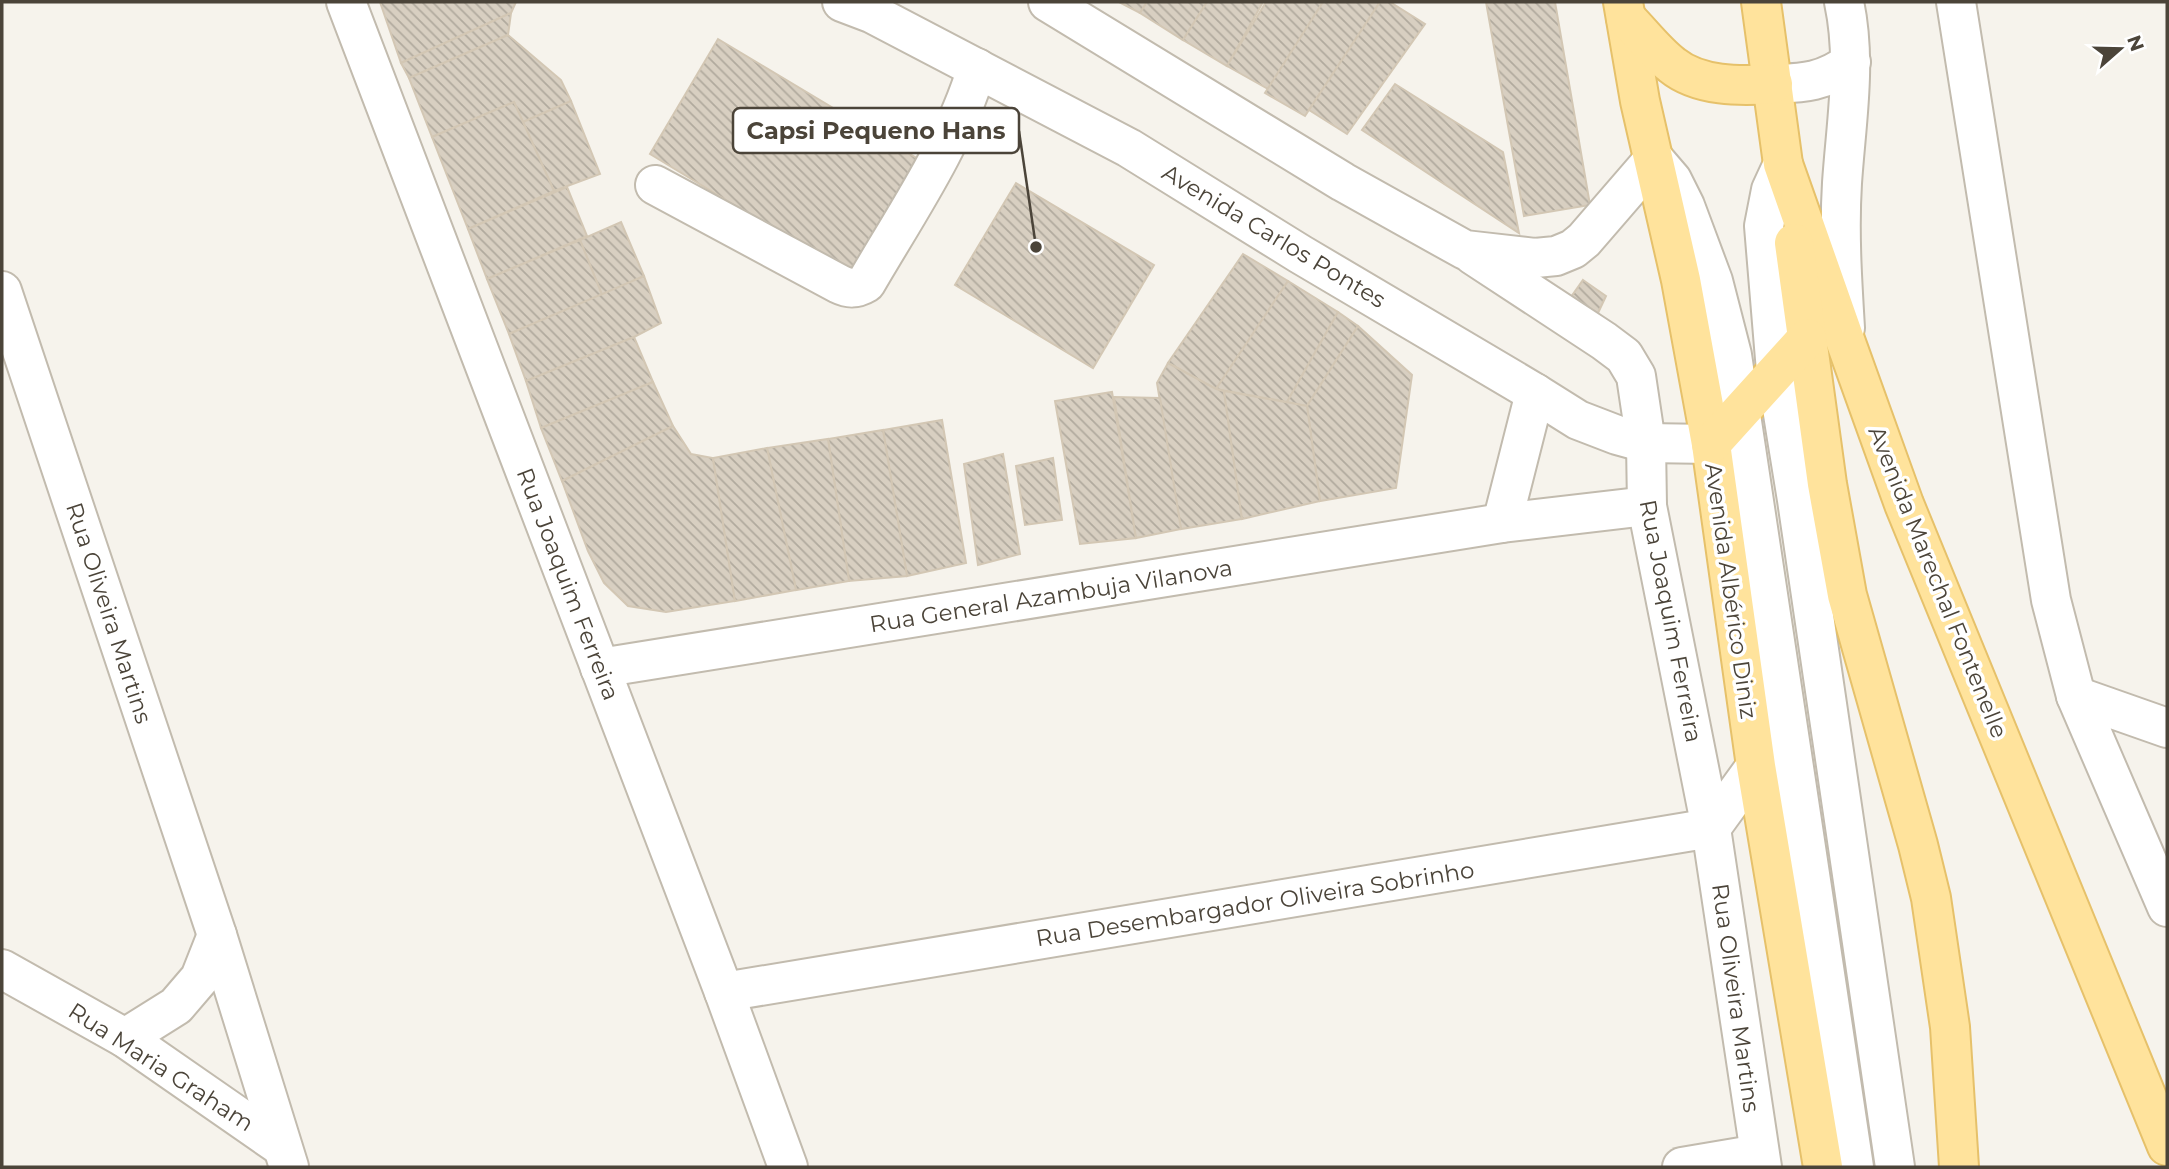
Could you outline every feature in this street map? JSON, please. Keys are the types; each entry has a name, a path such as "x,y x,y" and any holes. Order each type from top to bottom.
{"main road":[{"name":"Avenida Marechal Fontenelle","path":"1761,2 1783,164 1845,340 1904,504 2167,1146"},
{"path":"1624,10 1671,65 1682,72 1736,86 1773,84"},
{"name":"Avenida Albérico Diniz","path":"1624,10 1640,101 1681,280 1711,444 1756,766 1823,1167"},
{"path":"1783,164 1827,485 1847,595 1919,845 1931,898 1950,1027 1959,1167"},
{"path":"1711,444 1807,338"}],"street":[{"name":"Rua Joaquim Ferreira","path":"346,2 724,992 788,1167"},
{"name":"Avenida Carlos Pontes","path":"842,2 871,13 1129,148 1578,421 1646,443 1711,444"},
{"path":"1048,2 1343,182 1465,250 1535,258 1556,256 1573,249 1584,240 1654,159 1672,180 1685,206 1713,281 1741,409 1854,1167"},
{"path":"1844,2 1850,26 1851,62 1840,236 1845,340"},
{"path":"1956,2 2051,600 2076,696 2167,907"},
{"path":"1773,84 1807,83 1826,78 1851,62"},
{"path":"655,185 839,284 847,288 858,288 866,284 938,160 971,90 978,68"},
{"path":"1783,164 1771,190 1764,226 1776,371 1895,1167"},
{"name":"Rua Joaquim Ferreira","path":"1465,250 1604,341 1624,356 1636,376 1646,443 1647,506 1711,828"},
{"name":"Rua Oliveira Martins","path":"5,308 217,935 286,1157"},
{"path":"1502,523 1535,393"},
{"name":"Rua General Azambuja Vilanova","path":"600,668 1502,523 1647,506"},
{"path":"2076,696 2167,728"},
{"path":"1711,828 1756,766"},
{"name":"Rua Oliveira Martins","path":"1711,828 1760,1160"},
{"name":"Rua Desembargador Oliveira Sobrinho","path":"724,992 1711,828"},
{"path":"125,1038 176,1006 200,978 217,935"},
{"name":"Rua Maria Graham","path":"2,969 125,1038 286,1157"},
{"path":"1682,1167 1760,1160"}],"building":[{"path":"380,2 516,2 511,13 401,63"},
{"path":"1119,2 1147,2 1140,13"},
{"path":"1147,2 1207,2 1183,40 1140,13"},
{"path":"1207,2 1263,2 1227,66 1183,40"},
{"path":"1266,2 1323,2 1268,89 1227,66"},
{"path":"1323,2 1380,2 1305,116 1265,93"},
{"path":"1380,2 1390,2 1425,24 1347,134 1309,110"},
{"path":"1486,2 1555,2 1590,205 1524,216"},
{"path":"511,13 508,35 409,78 401,63"},
{"path":"508,35 561,80 571,101 523,122 514,102 432,137 409,78"},
{"path":"718,39 930,166 861,282 650,154"},
{"path":"1395,84 1503,152 1519,233 1362,130"},
{"path":"571,101 600,174 554,191 523,122"},
{"path":"514,102 554,191 468,229 432,137"},
{"path":"1016,183 1154,265 1093,368 955,285"},
{"path":"567,187 587,236 487,279 468,229"},
{"path":"621,222 644,276 602,295 580,240"},
{"path":"580,240 602,295 509,334 487,279"},
{"path":"1243,254 1288,281 1216,389 1168,363"},
{"path":"644,276 661,323 634,337 526,381 509,334"},
{"path":"1583,280 1606,296 1598,313 1571,297"},
{"path":"1288,281 1338,312 1287,402 1216,389"},
{"path":"1338,312 1358,326 1307,406 1287,402"},
{"path":"1358,326 1412,375 1396,488 1320,501 1307,406"},
{"path":"634,337 653,382 541,428 526,381"},
{"path":"1168,363 1224,391 1242,519 1181,529 1157,383"},
{"path":"653,382 673,426 562,481 541,428"},
{"path":"1224,391 1307,406 1320,501 1242,519"},
{"path":"1112,392 1136,538 1080,544 1055,401"},
{"path":"1114,397 1160,398 1181,529 1136,538"},
{"path":"942,420 966,563 907,576 883,430"},
{"path":"673,426 691,454 713,458 735,601 666,612 628,606 604,583 588,551 562,481"},
{"path":"883,430 907,576 849,581 828,439"},
{"path":"828,439 849,581 796,590 767,448"},
{"path":"767,448 796,590 735,601 713,458"},
{"path":"1003,454 1020,554 978,565 964,464"},
{"path":"1053,458 1062,520 1025,525 1016,466"}],"place":[{"name":"Capsi Pequeno Hans","path":"1036,247"}]}
